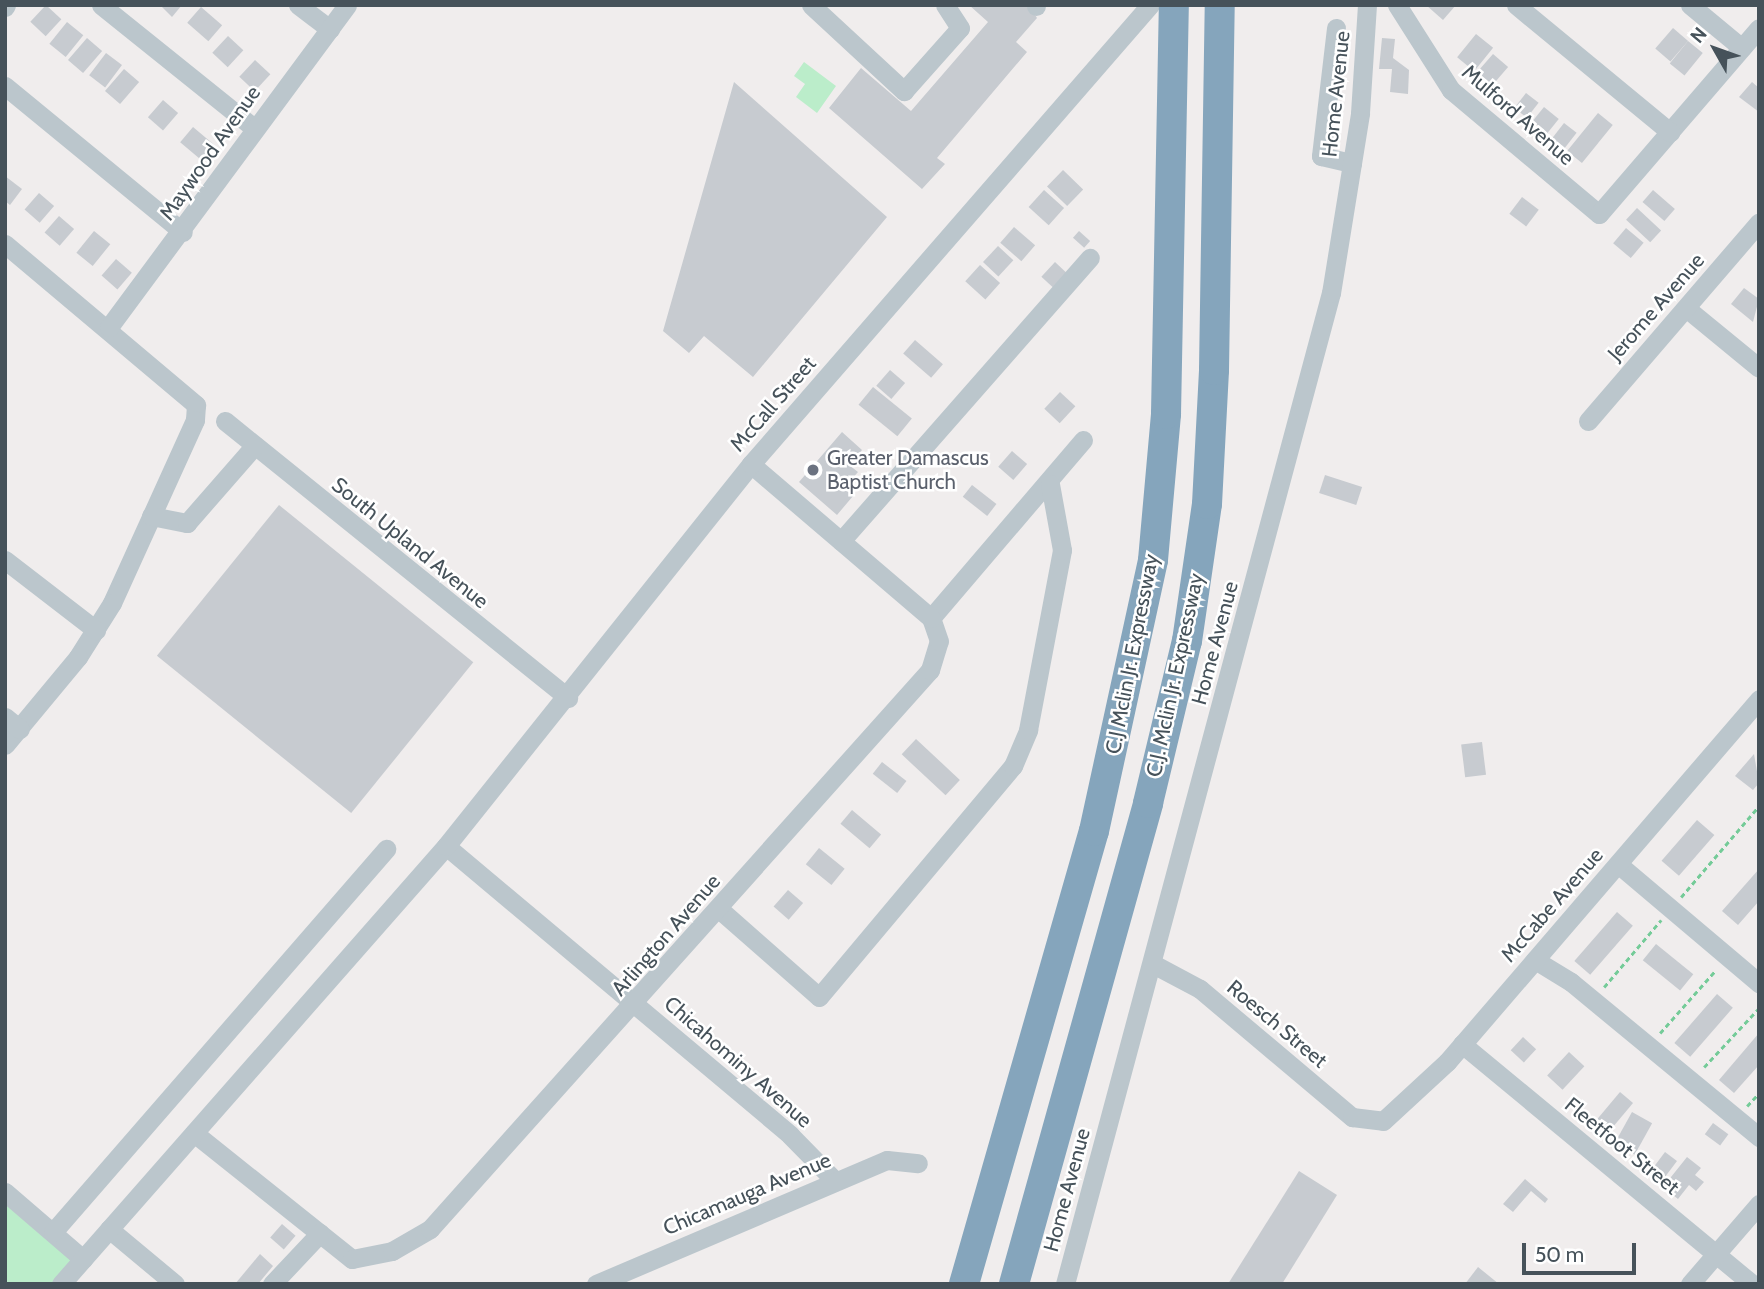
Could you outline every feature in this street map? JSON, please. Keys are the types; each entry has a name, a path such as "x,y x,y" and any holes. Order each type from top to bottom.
{"highway":[{"name":"C.J Mclin Jr. Expressway","path":"964,1275 1094,831 1153,560 1166,414 1174,5"},
{"name":"C.J. Mclin Jr. Expressway","path":"1014,1284 1149,803 1187,641 1207,504 1214,370 1220,5"}],"street":[{"path":"101,5 253,127"},
{"path":"298,5 330,29"},
{"name":"Maywood Avenue","path":"109,327 183,232 253,127 347,5"},
{"path":"811,5 904,91 960,28 945,5"},
{"name":"McCall Street","path":"61,1284 446,846 568,698 751,464 1150,5"},
{"name":"Home Avenue","path":"1065,1284 1328,306 1352,163 1367,5"},
{"name":"Mulford Avenue","path":"1397,5 1451,90 1599,214 1670,132"},
{"path":"1516,5 1670,132 1759,28"},
{"path":"1689,5 1742,48"},
{"path":"1336,28 1321,156 1352,163"},
{"path":"5,86 183,232"},
{"name":"Jerome Avenue","path":"1587,421 1759,222"},
{"path":"5,244 109,327 196,405 152,516 96,630 13,723 5,745"},
{"path":"841,541 1090,258"},
{"path":"1686,308 1759,368"},
{"name":"South Upland Avenue","path":"225,421 568,698"},
{"path":"751,464 931,618 1050,484 1083,440"},
{"path":"152,516 187,523 255,445"},
{"path":"719,909 819,997 1013,766 1028,730 1062,550 1050,484"},
{"path":"5,560 96,630"},
{"name":"Arlington Avenue","path":"194,1133 352,1259 391,1251 429,1229 635,1004 930,670 939,641 931,618"},
{"name":"McCabe Avenue","path":"1368,1123 1383,1121 1408,1101 1462,1044 1759,699"},
{"name":"Chicahominy Avenue","path":"446,846 790,1135 835,1181"},
{"path":"53,1232 387,849"},
{"path":"1618,864 1728,957 1755,972"},
{"path":"1535,960 1649,1046 1759,1137"},
{"name":"Roesch Street","path":"1153,964 1200,989 1368,1123"},
{"name":"Fleetfoot Street","path":"1462,1044 1752,1284"},
{"name":"Chicamauga Avenue","path":"596,1284 887,1160 918,1163"},
{"path":"5,1192 83,1259"},
{"path":"1690,1284 1759,1204"},
{"path":"110,1229 175,1284"},
{"path":"272,1284 320,1234"}],"path":[{"path":"1649,1046 1728,957"},
{"path":"1696,1066 1707,1068 1759,1007"}],"green space":[{"path":"804,62 836,86 817,113 796,97 805,84 794,76"},
{"path":"5,1192 83,1259 61,1284 5,1284"}],"building":[{"path":"46,5 61,19 46,36 30,22"},
{"path":"160,5 182,5 172,17"},
{"path":"969,5 1029,5 1037,18 1016,42 1027,52 937,158 945,164 922,189 829,108 861,68 911,111 988,22"},
{"path":"1426,5 1456,5 1443,20"},
{"path":"201,7 222,25 208,41 187,23"},
{"path":"67,22 83,35 66,57 49,44"},
{"path":"1673,28 1688,41 1670,61 1655,48"},
{"path":"1476,34 1493,48 1474,71 1457,57"},
{"path":"228,36 243,50 228,67 212,53"},
{"path":"87,38 102,51 83,73 68,60"},
{"path":"1382,38 1395,39 1393,58 1409,70 1408,94 1390,92 1392,69 1379,69"},
{"path":"1688,41 1703,53 1685,75 1670,64"},
{"path":"106,53 122,65 105,87 89,75"},
{"path":"1493,54 1508,67 1491,87 1476,74"},
{"path":"255,60 270,74 255,91 239,77"},
{"path":"124,69 139,82 120,104 105,91"},
{"path":"734,82 887,217 753,377 704,336 689,353 663,331"},
{"path":"1752,82 1759,88 1759,112 1739,97"},
{"path":"1526,93 1539,103 1527,118 1514,108"},
{"path":"163,100 178,113 163,130 148,117"},
{"path":"1544,107 1559,119 1547,133 1533,121"},
{"path":"1598,113 1613,125 1582,163 1567,151"},
{"path":"1564,123 1577,133 1562,152 1549,142"},
{"path":"193,127 217,147 204,162 180,142"},
{"path":"1063,170 1083,189 1067,206 1047,187"},
{"path":"5,176 22,189 10,205 5,201"},
{"path":"1044,190 1064,208 1049,225 1029,207"},
{"path":"1653,190 1675,209 1664,221 1643,202"},
{"path":"39,193 54,206 40,223 25,210"},
{"path":"1522,197 1539,210 1526,226 1509,214"},
{"path":"1637,208 1661,231 1650,242 1626,220"},
{"path":"59,216 74,229 60,246 45,233"},
{"path":"1014,227 1035,245 1021,261 1000,243"},
{"path":"1626,228 1644,243 1631,258 1613,243"},
{"path":"94,231 110,244 93,266 76,253"},
{"path":"1079,231 1090,241 1084,248 1073,238"},
{"path":"998,246 1013,260 998,276 983,262"},
{"path":"116,259 132,273 117,289 102,276"},
{"path":"1055,262 1067,273 1053,288 1041,277"},
{"path":"980,265 1000,283 985,299 965,281"},
{"path":"1744,288 1759,299 1753,322 1731,304"},
{"path":"915,340 943,364 931,378 903,354"},
{"path":"890,370 905,383 891,399 876,386"},
{"path":"873,387 912,418 897,436 859,405"},
{"path":"1060,392 1075,406 1060,423 1044,409"},
{"path":"842,432 862,450 849,465 858,472 844,488 853,496 837,515 799,482"},
{"path":"1012,451 1027,464 1013,480 998,467"},
{"path":"1325,475 1362,487 1356,505 1319,493"},
{"path":"972,485 996,504 987,516 963,497"},
{"path":"279,505 473,662 351,813 157,656"},
{"path":"916,739 960,780 946,795 902,754"},
{"path":"1482,742 1486,775 1465,777 1461,745"},
{"path":"1754,754 1759,783 1753,790 1735,776"},
{"path":"882,762 906,781 897,793 873,774"},
{"path":"852,810 881,834 870,848 840,824"},
{"path":"1697,820 1714,835 1679,876 1662,861"},
{"path":"819,848 845,869 831,885 806,864"},
{"path":"1759,869 1759,901 1738,925 1722,911"},
{"path":"788,890 803,903 789,920 774,907"},
{"path":"1617,912 1633,926 1590,975 1574,961"},
{"path":"1656,944 1693,974 1680,991 1643,960"},
{"path":"1717,994 1733,1008 1690,1057 1674,1043"},
{"path":"1759,1033 1759,1065 1734,1093 1719,1080"},
{"path":"1523,1037 1536,1049 1524,1062 1511,1050"},
{"path":"1569,1052 1584,1066 1563,1090 1547,1075"},
{"path":"1620,1092 1633,1103 1604,1137 1591,1126"},
{"path":"1632,1112 1652,1123 1635,1155 1615,1143"},
{"path":"1713,1123 1728,1134 1720,1145 1705,1134"},
{"path":"1665,1152 1677,1161 1663,1180 1651,1171"},
{"path":"1687,1157 1701,1168 1695,1175 1704,1182 1696,1191 1689,1185 1678,1199 1663,1187"},
{"path":"1299,1171 1337,1195 1282,1284 1228,1284"},
{"path":"1525,1179 1548,1199 1545,1203 1531,1191 1513,1212 1503,1204"},
{"path":"282,1224 296,1236 284,1249 270,1238"},
{"path":"260,1254 273,1266 258,1284 235,1284"},
{"path":"1478,1267 1499,1284 1465,1284"}],"place":[{"name":"Greater Damascus Baptist Church","path":"813,470"}]}
